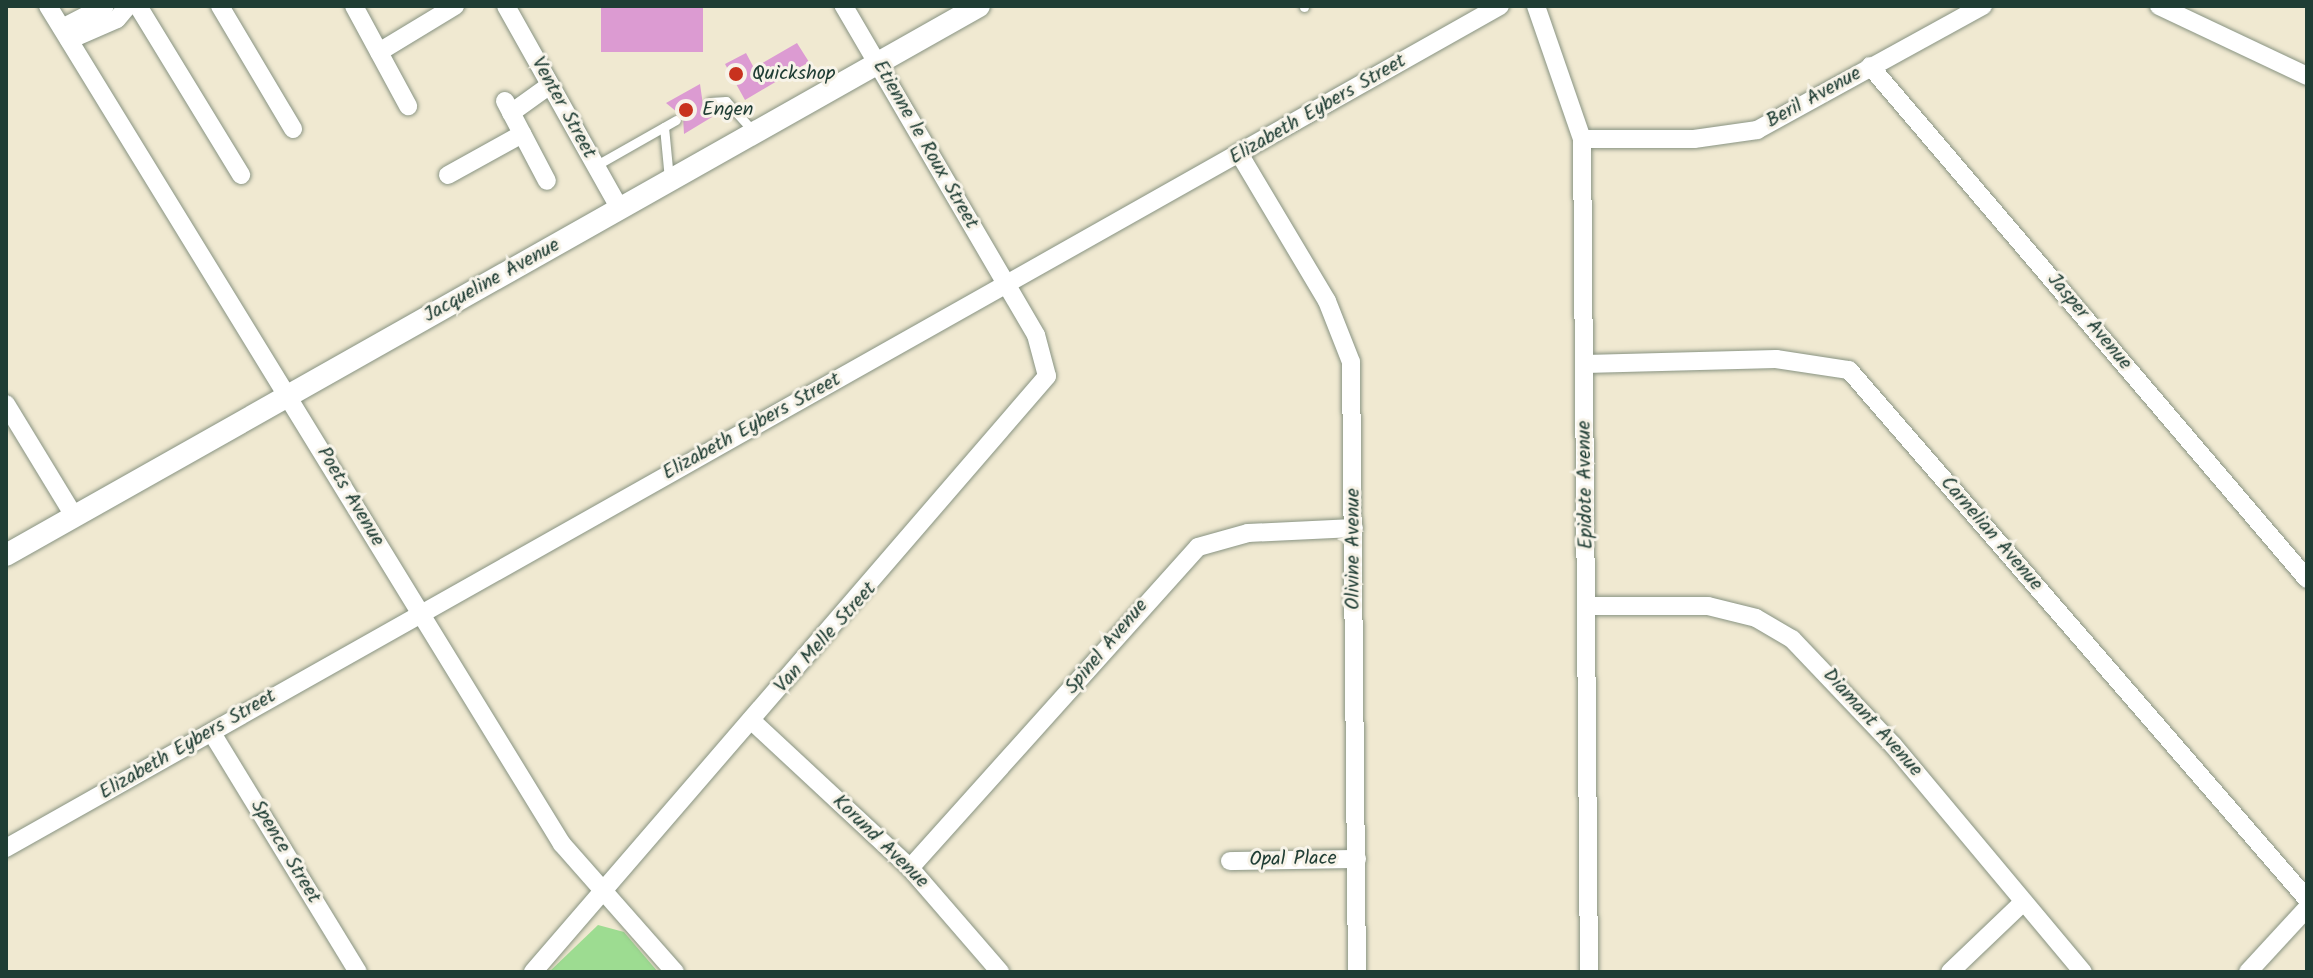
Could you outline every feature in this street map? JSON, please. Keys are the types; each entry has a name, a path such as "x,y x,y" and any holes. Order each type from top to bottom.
{"street":[{"name":"Poets Avenue","path":"48,6 562,844 607,891 675,972"},
{"path":"65,34 105,6"},
{"path":"65,34 117,19 128,6"},
{"path":"138,6 241,175"},
{"path":"220,6 293,129"},
{"path":"354,6 408,106"},
{"path":"379,52 455,6"},
{"name":"Venter Street","path":"506,6 620,209"},
{"name":"Etienne le Roux Street","path":"844,6 1006,284"},
{"name":"Jacqueline Avenue","path":"6,555 979,6"},
{"name":"Elizabeth Eybers Street","path":"6,848 1500,6"},
{"name":"Epidote Avenue","path":"1536,6 1582,139 1589,972"},
{"name":"Beril Avenue","path":"1582,139 1741,134 1983,6"},
{"path":"2159,6 2213,27 2307,76"},
{"path":"2200,6 2213,27"},
{"name":"Jasper Avenue","path":"1870,66 2307,579"},
{"path":"547,181 508,107 550,85"},
{"path":"448,175 522,134"},
{"name":"Olivine Avenue","path":"1240,155 1345,338 1354,528 1357,972"},
{"name":"Van Melle Street","path":"533,972 607,891 751,720 1043,385 1048,368 1041,345 1006,284"},
{"name":"Carnelian Avenue","path":"1585,364 1776,359 1849,370 2307,899"},
{"path":"6,404 74,516"},
{"name":"Spinel Avenue","path":"910,868 1198,547 1234,534 1354,528"},
{"name":"Diamant Avenue","path":"1588,606 1708,606 1756,618 1792,639 1902,756 2020,905 2083,972"},
{"name":"Korund Avenue","path":"751,720 910,868 1000,972"},
{"name":"Spence Street","path":"212,733 358,972"},
{"name":"Opal Place","path":"1230,861 1357,859"},
{"path":"1950,972 2020,905"},
{"path":"2248,972 2307,908"}],"lane":[{"path":"710,102 726,101 754,132"},
{"path":"595,166 676,120"},
{"path":"664,127 669,181"}],"green space":[{"path":"598,925 624,932 658,972 549,972"}],"building":[{"path":"601,6 703,6 703,52 601,52"},
{"path":"797,43 809,62 745,100 725,64 746,53 754,68"},
{"path":"700,84 703,105 717,114 684,134 683,117 666,103"}],"place":[{"name":"Quickshop","path":"736,74"},
{"name":"Engen","path":"686,110"}]}
